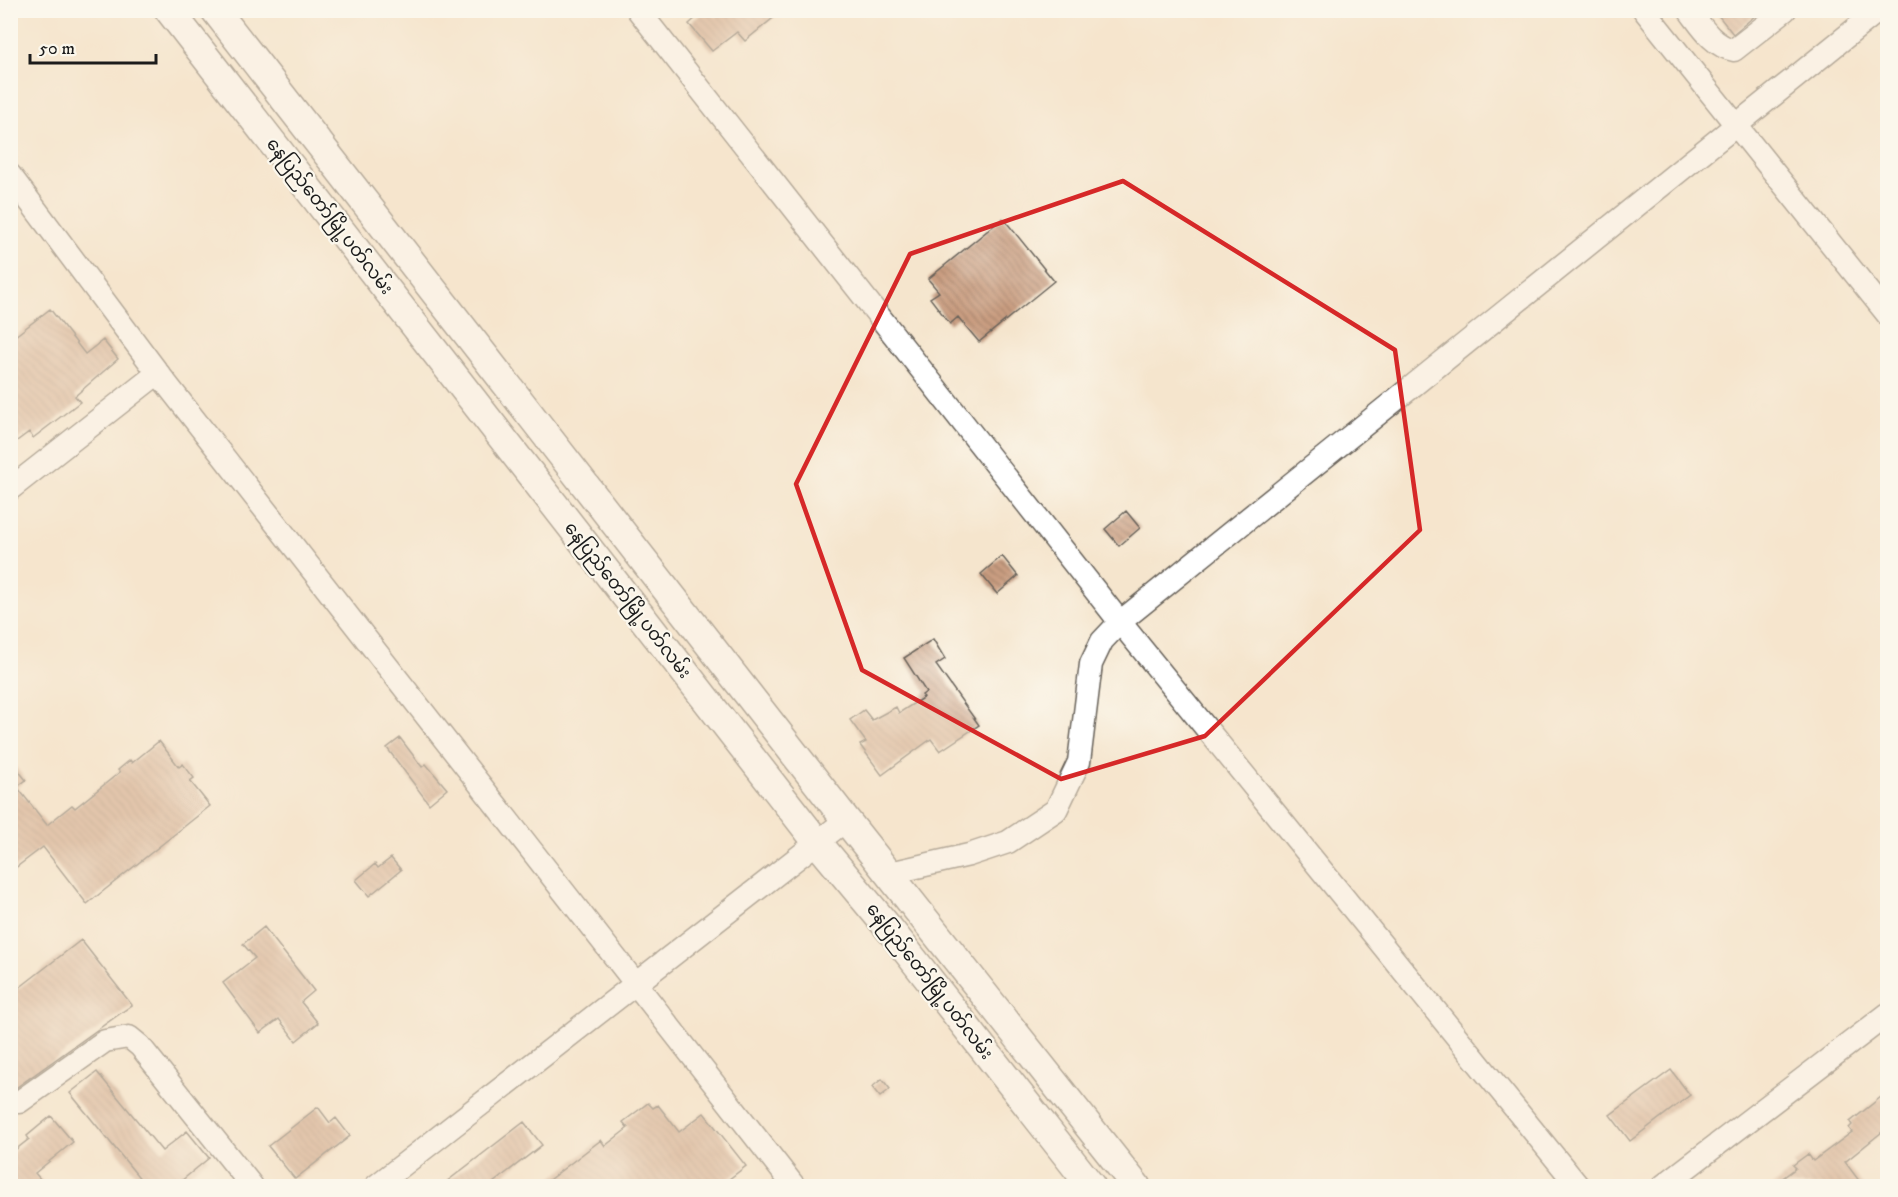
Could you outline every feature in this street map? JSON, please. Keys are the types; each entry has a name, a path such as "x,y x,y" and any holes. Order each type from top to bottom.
{"main road":[{"name":"နေပြည်တော်မြို့ပတ်လမ်း","path":"169,10 817,842 891,931 1090,1186"},
{"name":"နေပြည်တော်မြို့ပတ်လမ်း","path":"215,10 846,820 1136,1186"}],"street":[{"path":"638,10 1120,622 1578,1186"},
{"path":"1644,10 1887,315"},
{"path":"1689,10 1719,45 1734,50 1785,10"},
{"path":"890,873 969,855 1008,842 1056,810 1079,762 1091,664 1102,641 1120,622 1879,10"},
{"path":"10,175 158,374 794,1186"},
{"path":"10,489 158,374"},
{"path":"376,1186 846,820"},
{"path":"1663,1186 1887,1014"},
{"path":"20,1102 105,1041 129,1037 140,1046 252,1186"}],"highlighted area":[{"path":"1123,181 1395,350 1420,530 1205,736 1061,779 862,670 796,484 910,254"}],"building":[{"path":"705,10 711,10 716,17 725,10 783,10 745,41 737,32 712,51 689,24"},
{"path":"1714,10 1762,10 1733,34"},
{"path":"1003,218 1054,281 979,342 958,317 950,324 930,298 939,292 928,279"},
{"path":"50,309 85,354 103,340 118,359 75,396 80,402 33,438 29,432 10,446 10,340"},
{"path":"1126,511 1140,528 1119,546 1105,529"},
{"path":"1002,556 1018,576 997,594 981,574"},
{"path":"933,639 945,659 936,665 979,725 940,751 931,739 882,775 860,745 866,742 850,720 864,710 872,720 896,707 899,713 924,697 922,695 926,692 904,658"},
{"path":"400,738 422,767 426,764 447,789 429,804 387,748"},
{"path":"159,741 179,767 183,764 194,778 190,781 210,806 87,904 43,847 10,872 10,760 26,780 17,787 47,825 72,805 75,808 120,772 118,770 130,760 132,763"},
{"path":"391,858 401,870 369,896 356,880 375,864 378,868"},
{"path":"264,927 314,991 301,1002 318,1023 296,1041 279,1019 260,1033 223,983 255,958 243,944"},
{"path":"81,940 132,1005 10,1092 10,995"},
{"path":"1671,1070 1690,1095 1630,1141 1610,1115"},
{"path":"97,1072 162,1151 187,1131 209,1158 175,1186 146,1186 70,1093"},
{"path":"882,1079 890,1089 880,1097 872,1087"},
{"path":"1881,1097 1887,1104 1887,1128 1845,1162 1863,1186 1772,1186 1796,1168 1793,1165 1808,1154 1813,1161 1852,1132 1849,1128 1852,1125 1850,1122"},
{"path":"648,1103 653,1108 658,1105 679,1132 704,1113 746,1166 720,1186 541,1186 601,1140 605,1146 628,1128 623,1122"},
{"path":"318,1107 330,1123 336,1118 350,1136 295,1179 268,1146"},
{"path":"51,1116 73,1142 35,1173 46,1186 10,1186 10,1154 29,1139 27,1136"},
{"path":"524,1122 542,1145 489,1186 441,1186"}]}
